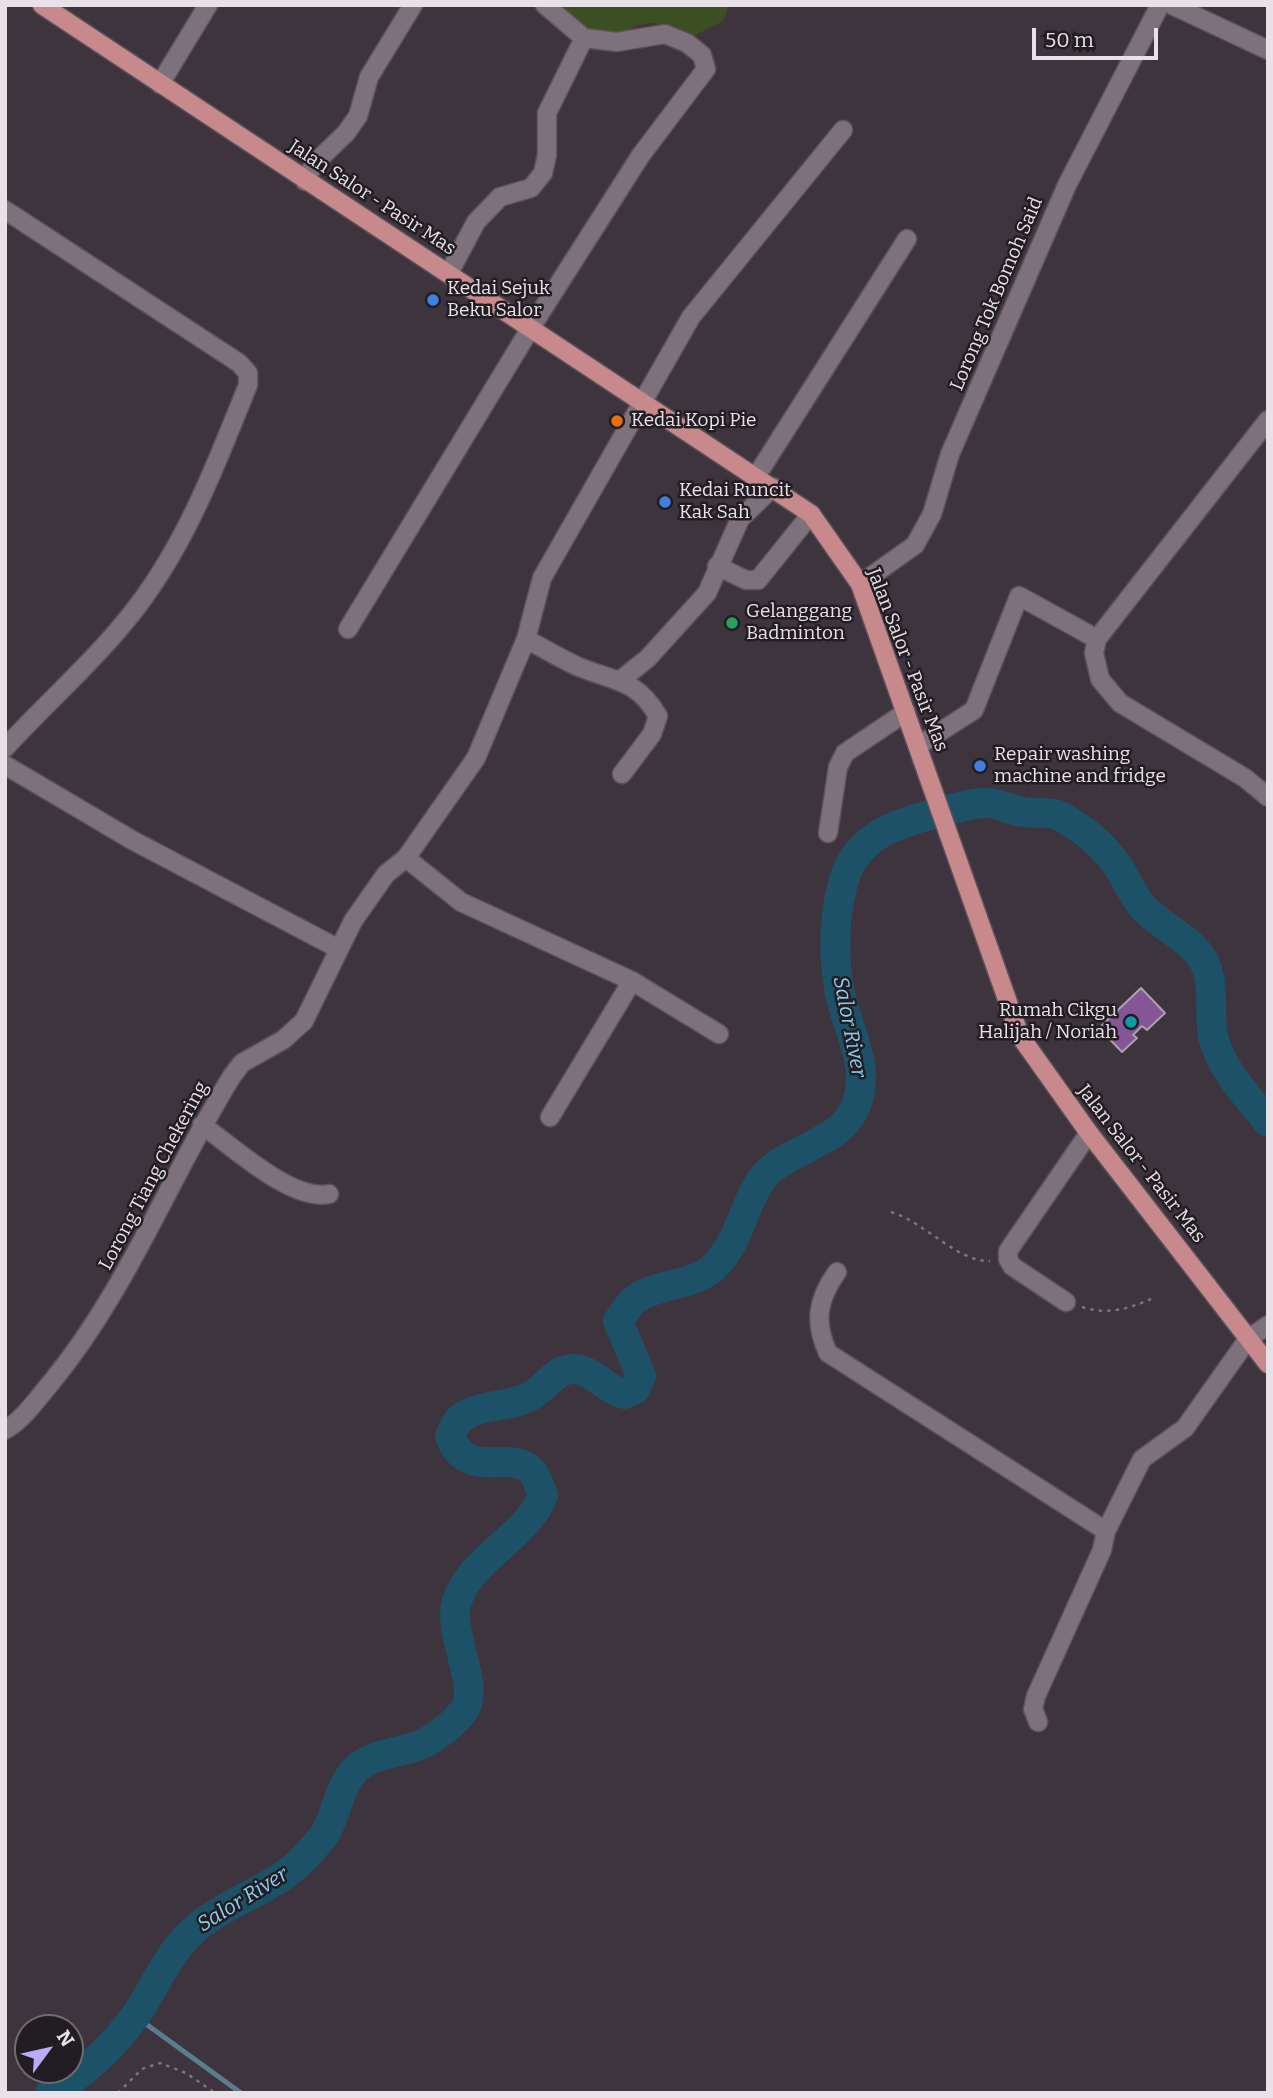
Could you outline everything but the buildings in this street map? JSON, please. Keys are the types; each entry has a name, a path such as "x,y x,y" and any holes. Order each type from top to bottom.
{"main road":[{"name":"Jalan Salor - Pasir Mas","path":"41,5 530,329 757,475 811,514 860,584 1020,1036 1089,1133 1268,1364"}],"street":[{"path":"160,84 208,5"},
{"path":"306,181 314,164 346,133 358,116 369,77 413,5"},
{"path":"348,629 530,329 641,155 706,69 702,55 687,43 665,34 617,41 584,38 545,5"},
{"name":"Lorong Tok Bomoh Said","path":"860,584 915,545 932,514 950,454 1067,185 1160,5"},
{"path":"1172,5 1268,50"},
{"path":"449,273 476,222 500,197 531,188 543,173 547,155 547,113 584,38"},
{"name":"Lorong Tiang Chekering","path":"5,1430 29,1409 71,1358 106,1308 135,1259 202,1125 242,1063 284,1040 304,1021 353,921 386,874 407,858 476,758 526,639 542,578 691,317 843,130"},
{"path":"5,209 239,363 248,373 248,385 207,485 177,544 136,607 37,719 5,748"},
{"path":"757,475 907,239"},
{"path":"1268,420 1097,639 1094,653 1100,679 1120,703 1245,778 1268,797"},
{"path":"622,679 684,621 707,593 740,519 773,487"},
{"path":"717,566 746,580 758,580 811,514"},
{"path":"918,746 974,710 1019,596 1097,639"},
{"path":"526,639 598,675 622,679 651,703 658,716 652,734 622,774"},
{"path":"828,834 838,767 845,753 906,712"},
{"path":"5,765 144,846 339,949"},
{"path":"407,858 461,902 632,981 719,1034"},
{"path":"550,1117 632,981"},
{"path":"202,1125 292,1188 316,1197 329,1194"},
{"path":"1066,1302 1012,1266 1008,1251 1089,1133"},
{"path":"836,1272 824,1290 818,1313 819,1333 828,1353 1106,1531"},
{"path":"1038,1722 1033,1709 1036,1696 1102,1550 1106,1531 1142,1459 1185,1428 1248,1339 1268,1325"}],"path":[{"path":"891,1212 904,1216 967,1256 982,1261 1008,1259"},
{"path":"1066,1302 1095,1311 1128,1309 1151,1299"},
{"path":"118,2093 142,2069 154,2063 186,2073 215,2093"}],"green space":[{"path":"551,5 729,5 723,21 687,39 655,23 637,25 622,35 585,31"}],"waterway":[{"name":"Salor River","path":"50,2093 86,2069 118,2038 189,1934 226,1907 281,1877 306,1856 326,1832 345,1784 355,1770 375,1758 427,1741 448,1727 464,1710 469,1688 456,1628 457,1601 464,1585 525,1523 543,1495 531,1470 522,1464 467,1458 457,1450 450,1436 459,1420 469,1413 523,1399 566,1370 586,1372 624,1394 635,1389 641,1376 618,1321 629,1306 646,1293 696,1278 714,1267 731,1244 753,1193 767,1173 826,1138 847,1121 854,1110 861,1079 857,1049 839,988 835,948 836,920 850,864 870,841 882,832 911,820 983,803 1028,813 1056,814 1068,820 1103,848 1144,908 1187,942 1205,963 1210,983 1213,1036 1217,1048 1236,1082 1268,1122"},
{"path":"135,2016 241,2093"}],"place":[{"name":"Kedai Sejuk Beku Salor","path":"433,300"},
{"name":"Kedai Kopi Pie","path":"617,421"},
{"name":"Kedai Runcit Kak Sah","path":"665,502"},
{"name":"Gelanggang Badminton","path":"732,623"},
{"name":"Repair washing machine and fridge","path":"980,766"},
{"name":"Rumah Cikgu Halijah / Noriah","path":"1131,1022"}]}
